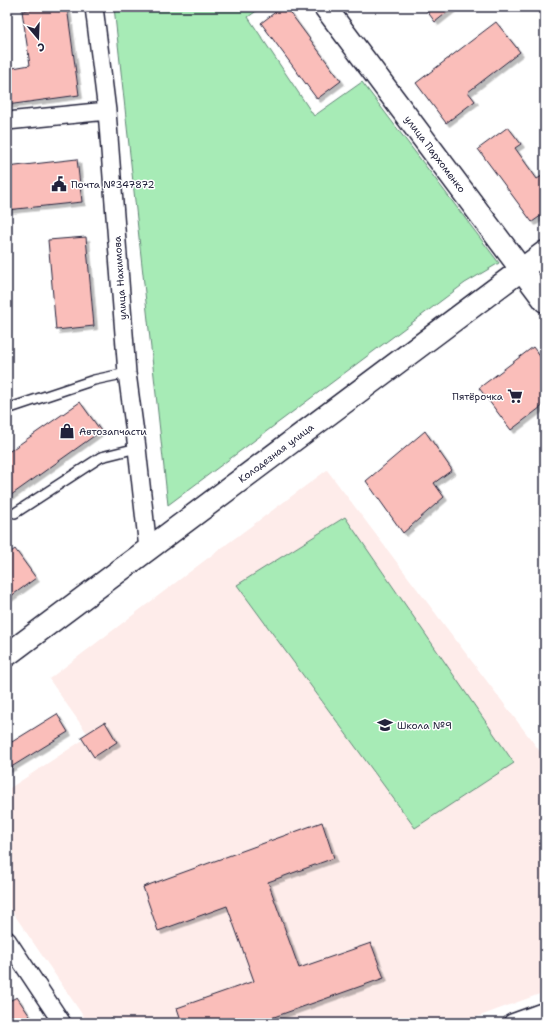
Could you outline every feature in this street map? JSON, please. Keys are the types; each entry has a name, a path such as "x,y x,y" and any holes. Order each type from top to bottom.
{"main road":[{"name":"улица Пархоменко","path":"325,7 545,300"},
{"name":"Колодезная улица","path":"7,655 545,252"}],"street":[{"name":"улица Нахимова","path":"94,7 107,111 127,373 148,549"},
{"path":"7,121 107,111"},
{"path":"7,940 62,1023"},
{"path":"512,1023 545,1011"}],"lane":[{"path":"7,409 94,380 127,373"},
{"path":"15,513 101,457 137,448"}],"shaded area":[{"name":"Школа №9","path":"327,470 545,758 545,992 461,1023 88,1023 7,904 7,790 89,736 49,679"}],"green space":[{"path":"114,7 262,7 248,17 314,116 362,82 499,263 465,283 168,505"},
{"path":"345,517 514,763 415,828 237,585"}],"building":[{"path":"50,7 67,7 79,95 7,105 7,69 30,65 22,11"},
{"path":"282,7 286,7 341,81 317,99 261,23"},
{"path":"424,7 454,7 435,22"},
{"path":"496,22 520,52 468,92 475,101 446,123 416,83"},
{"path":"508,127 521,144 515,148 537,179 545,174 545,213 532,222 478,149"},
{"path":"77,159 82,202 7,210 7,167"},
{"path":"86,237 94,326 56,330 48,240"},
{"name":"Пятёрочка","path":"533,347 545,363 545,404 511,430 479,388"},
{"path":"80,402 101,431 7,498 7,453"},
{"path":"425,431 452,470 434,483 444,497 403,533 366,481"},
{"path":"15,549 36,578 7,599 7,555"},
{"path":"57,714 68,732 8,769 7,745"},
{"path":"105,722 117,742 94,757 81,737"},
{"path":"322,822 334,858 268,882 299,968 371,943 384,978 257,1023 182,1023 177,1008 254,981 227,906 158,931 143,887"},
{"path":"17,997 31,1018 23,1023 7,1023 7,1002"}],"place":[{"name":"Почта №347872","path":"59,184"},
{"name":"Пятёрочка","path":"515,396"},
{"name":"Автозапчасти","path":"67,431"},
{"name":"Школа №9","path":"385,725"}]}
